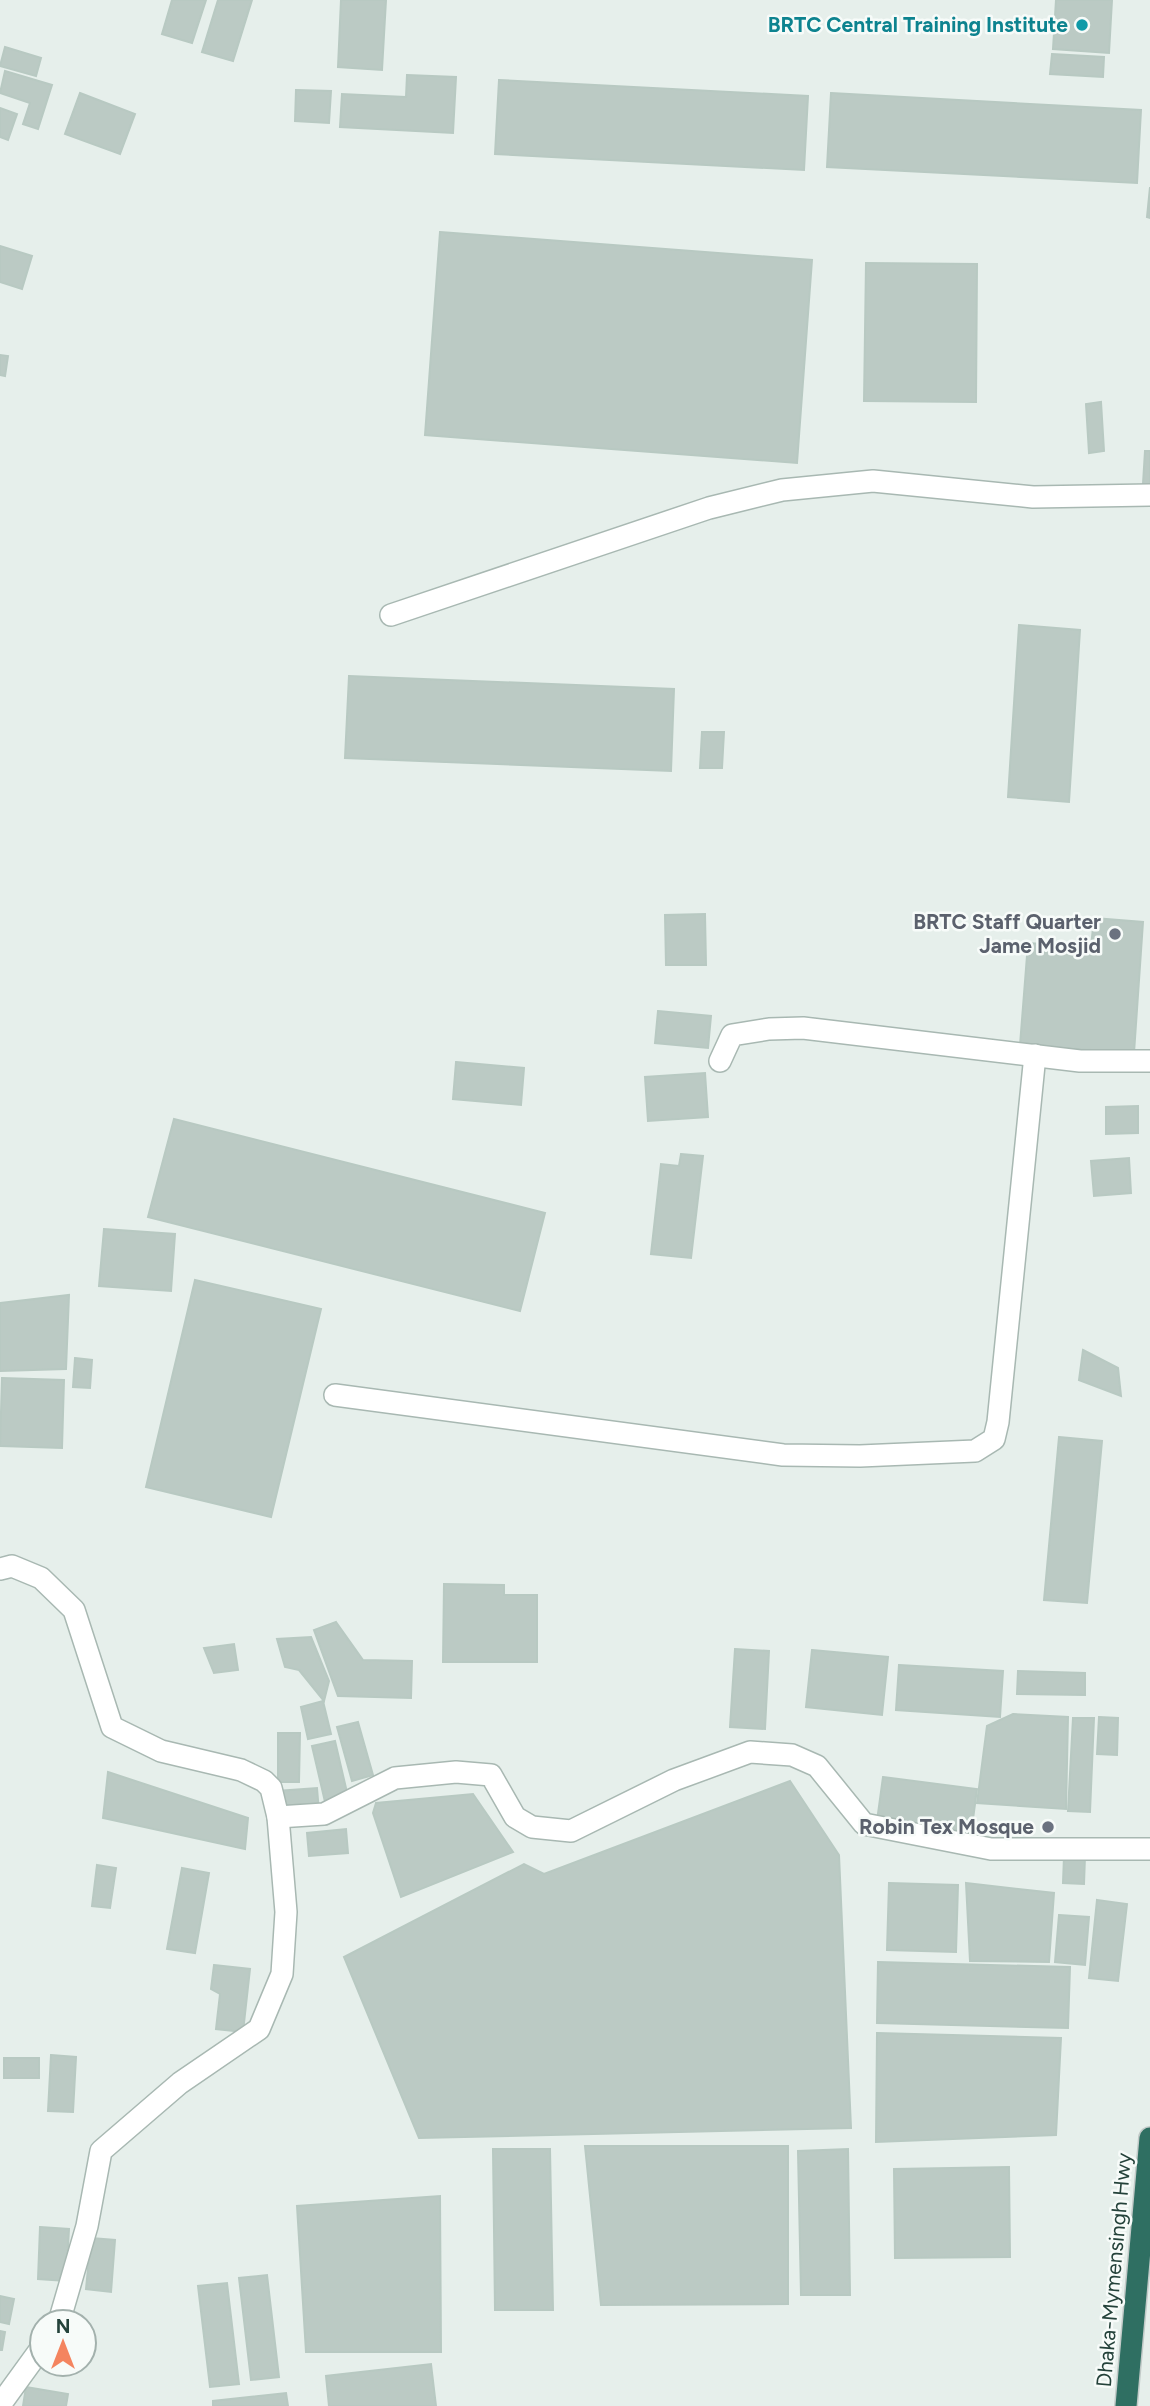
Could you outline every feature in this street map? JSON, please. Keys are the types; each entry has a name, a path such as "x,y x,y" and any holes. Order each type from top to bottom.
{"highway":[{"name":"Dhaka-Mymensingh Hwy","path":"1126,2406 1150,2138"}],"street":[{"path":"391,615 709,508 782,491 873,481 1033,496 1150,495"},
{"path":"720,1061 732,1035 769,1029 803,1028 1080,1061 1150,1061"},
{"path":"335,1395 783,1455 860,1456 975,1451 995,1439 998,1422 1035,1055"},
{"path":"0,1569 12,1566 41,1578 74,1610 112,1727 160,1751 241,1770 264,1781 271,1788 278,1816 286,1912 282,1974 258,2029 180,2083 101,2151 88,2226 63,2308"},
{"path":"278,1816 324,1814 395,1778 456,1772 491,1775 515,1816 532,1827 571,1831 674,1780 750,1752 792,1755 817,1766 864,1824 991,1849 1150,1849"},
{"path":"0,2405 28,2366"}],"building":[{"path":"172,0 206,0 192,43 162,34"},
{"path":"218,0 252,0 233,61 202,52"},
{"path":"341,0 386,0 382,70 338,67"},
{"name":"BRTC Central Training Institute","path":"1056,0 1112,0 1109,53 1053,49"},
{"path":"5,47 41,58 36,76 0,66"},
{"path":"1052,54 1104,57 1103,77 1050,74"},
{"path":"5,71 52,85 38,129 23,124 30,103 0,93"},
{"path":"407,75 456,77 453,133 340,127 342,94 406,97"},
{"path":"499,80 808,96 804,170 495,154"},
{"path":"296,90 331,91 329,123 295,121"},
{"path":"80,93 135,114 120,154 65,134"},
{"path":"831,93 1141,110 1137,183 827,167"},
{"path":"0,108 17,114 8,140 0,137"},
{"path":"1150,187 1150,218 1147,217"},
{"path":"440,232 812,260 797,463 425,435"},
{"path":"0,246 32,256 22,289 0,282"},
{"path":"866,263 977,264 976,402 864,401"},
{"path":"0,355 8,356 5,376 0,375"},
{"path":"1101,402 1104,451 1089,453 1086,404"},
{"path":"1145,451 1150,451 1150,485 1143,484"},
{"path":"1019,625 1080,630 1069,802 1008,797"},
{"path":"349,676 674,689 671,771 345,758"},
{"path":"702,732 724,732 722,768 700,768"},
{"path":"705,914 706,965 666,965 665,915"},
{"path":"1094,918 1143,922 1134,1053 1020,1045 1028,943 1091,947"},
{"path":"658,1011 711,1016 708,1048 655,1043"},
{"path":"456,1062 524,1068 521,1105 453,1099"},
{"path":"705,1073 708,1117 648,1121 645,1077"},
{"path":"1138,1106 1138,1133 1106,1134 1106,1107"},
{"path":"174,1119 545,1213 520,1311 148,1217"},
{"path":"681,1154 703,1156 691,1258 651,1254 661,1164 679,1166"},
{"path":"1129,1158 1131,1193 1094,1196 1091,1161"},
{"path":"104,1229 175,1234 171,1291 99,1286"},
{"path":"195,1280 321,1309 271,1517 146,1487"},
{"path":"69,1295 66,1369 0,1371 0,1303"},
{"path":"1083,1350 1118,1368 1121,1396 1079,1380"},
{"path":"75,1358 92,1360 90,1388 73,1387"},
{"path":"2,1378 64,1380 62,1448 0,1446"},
{"path":"1059,1437 1102,1441 1087,1603 1044,1600"},
{"path":"444,1584 504,1585 504,1595 537,1595 537,1662 443,1662"},
{"path":"336,1622 363,1660 412,1661 411,1698 338,1696 314,1630"},
{"path":"311,1637 329,1681 324,1701 299,1670 285,1667 277,1639"},
{"path":"234,1644 238,1670 214,1673 204,1648"},
{"path":"735,1649 769,1651 765,1729 730,1727"},
{"path":"812,1650 888,1657 882,1715 806,1707"},
{"path":"899,1665 1003,1671 1000,1717 896,1710"},
{"path":"1018,1671 1085,1673 1085,1695 1017,1694"},
{"path":"323,1701 331,1734 308,1739 301,1707"},
{"path":"1013,1714 1068,1717 1066,1809 977,1803 987,1726"},
{"path":"1099,1717 1118,1718 1117,1755 1097,1754"},
{"path":"1073,1718 1094,1718 1090,1812 1068,1811"},
{"path":"358,1722 373,1775 352,1781 337,1727"},
{"path":"278,1733 300,1733 299,1782 278,1782"},
{"path":"335,1741 349,1801 326,1806 312,1746"},
{"path":"108,1772 248,1818 245,1849 103,1818"},
{"path":"883,1777 977,1789 971,1834 877,1821"},
{"path":"790,1781 839,1855 851,2128 419,2138 344,1957 524,1864 544,1874"},
{"path":"317,1788 319,1812 280,1815 277,1791"},
{"path":"473,1794 513,1852 401,1897 373,1813 376,1803"},
{"path":"346,1829 348,1853 309,1856 307,1833"},
{"path":"1064,1856 1085,1856 1084,1884 1063,1883"},
{"path":"97,1865 116,1868 110,1908 92,1906"},
{"path":"182,1868 209,1873 195,1953 167,1949"},
{"path":"889,1883 958,1885 956,1952 887,1950"},
{"path":"966,1883 1054,1893 1049,1962 970,1961"},
{"path":"1097,1900 1127,1904 1118,1981 1089,1978"},
{"path":"1059,1915 1089,1917 1085,1965 1055,1962"},
{"path":"878,1962 1070,1967 1068,2028 877,2023"},
{"path":"214,1965 250,1969 243,2032 216,2029 220,1994 211,1989"},
{"path":"877,2033 1061,2038 1056,2135 876,2142"},
{"path":"51,2055 76,2057 73,2112 48,2111"},
{"path":"4,2058 39,2058 39,2078 4,2078"},
{"path":"585,2146 788,2146 788,2304 601,2305"},
{"path":"493,2149 550,2149 553,2310 495,2310"},
{"path":"848,2149 850,2295 801,2295 798,2151"},
{"path":"1009,2167 1010,2257 895,2258 894,2169"},
{"path":"440,2196 441,2352 306,2352 297,2206"},
{"path":"40,2227 69,2229 66,2281 38,2279"},
{"path":"91,2238 115,2240 111,2292 86,2289"},
{"path":"267,2275 279,2377 251,2380 239,2278"},
{"path":"227,2283 239,2384 210,2387 198,2286"},
{"path":"0,2296 14,2299 9,2324 0,2322"},
{"path":"0,2331 5,2332 2,2350 0,2350"},
{"path":"431,2364 436,2406 329,2406 326,2376"},
{"path":"26,2387 68,2394 66,2406 23,2406"},
{"path":"286,2393 288,2406 213,2406 213,2401"}],"place":[{"name":"BRTC Central Training Institute","path":"1082,25"},
{"name":"BRTC Staff Quarter Jame Mosjid","path":"1115,934"},
{"name":"Robin Tex Mosque","path":"1048,1827"}]}
